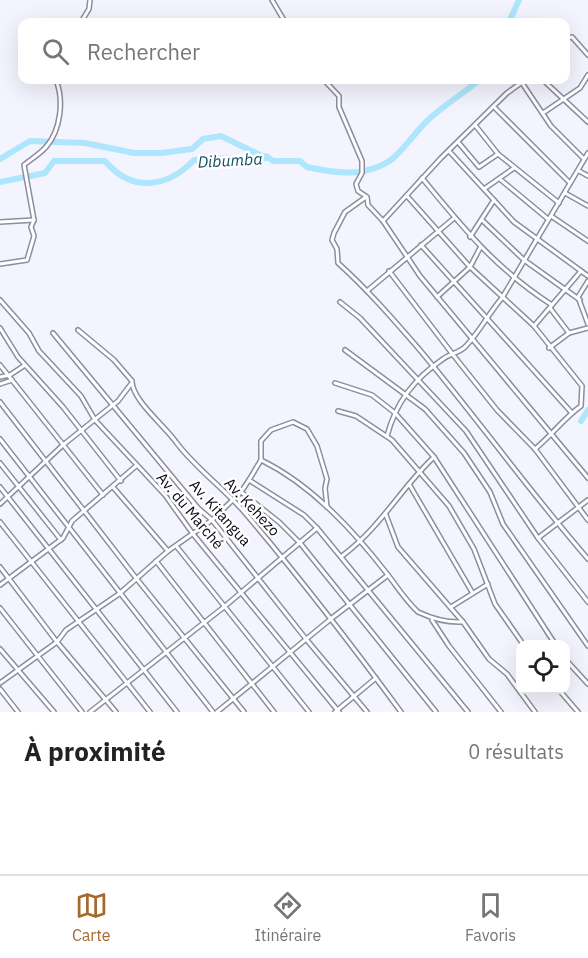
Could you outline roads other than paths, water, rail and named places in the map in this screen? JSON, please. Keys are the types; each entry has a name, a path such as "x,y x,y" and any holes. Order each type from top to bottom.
{"street":[{"path":"83,18 89,9 90,0"},
{"path":"272,0 283,18"},
{"path":"570,37 588,55"},
{"path":"543,113 580,88 588,75"},
{"path":"0,264 27,260 34,236 32,227 34,220 25,164 48,146 54,136 62,95 58,84"},
{"path":"327,84 339,96 339,107 360,156 362,171 356,186 367,197 368,205 383,221 406,257 437,297 588,478"},
{"path":"383,221 422,178 519,84"},
{"path":"526,84 557,132 584,159"},
{"path":"547,84 588,122"},
{"path":"495,108 570,183"},
{"path":"475,125 498,154 559,203"},
{"path":"458,142 479,167 498,154"},
{"path":"449,151 514,222 588,279 579,294 588,326 569,333 549,348"},
{"path":"387,436 405,394 433,367 452,353 461,351 472,339 485,316 502,298 588,153"},
{"path":"484,189 501,180 514,168"},
{"path":"579,171 588,176"},
{"path":"422,178 453,219 480,248 513,278 551,307 569,333"},
{"path":"501,180 550,218 588,241"},
{"path":"565,194 588,206"},
{"path":"407,196 470,267 534,326 582,388 579,398 581,406 571,412 553,434 535,449"},
{"path":"367,197 345,212 333,240 337,249 338,263 367,291 480,422 557,524 588,559"},
{"path":"470,237 494,200"},
{"path":"367,291 453,219"},
{"path":"0,222 34,220"},
{"path":"482,220 524,260 580,300"},
{"path":"420,245 571,412"},
{"path":"437,297 470,267 480,248"},
{"path":"389,271 497,410 535,449 588,520"},
{"path":"534,326 580,271"},
{"name":"Av. du Marché","path":"0,300 29,333 39,351 77,390 95,420 165,495 193,534 337,711"},
{"path":"340,302 360,318 466,431 537,538 588,602"},
{"path":"0,328 11,347 122,481"},
{"name":"Av. Kehezo","path":"78,330 114,360 132,383 131,388 137,398 155,416 189,459 232,500 332,618 401,712"},
{"name":"Av. Kitangua","path":"53,333 198,508 212,520 367,712"},
{"path":"345,350 405,394 444,429 477,471 496,504 503,524 588,646"},
{"path":"0,364 103,495"},
{"path":"0,377 10,375 25,364"},
{"path":"0,384 13,380"},
{"path":"0,504 63,445 113,405 132,383"},
{"path":"336,383 372,395 395,413 434,457 552,640"},
{"path":"0,402 136,578 186,637 244,712"},
{"path":"338,411 356,416 387,436 419,471 465,530 498,611 519,640"},
{"path":"0,683 37,654 57,642 78,621 119,594 168,551 212,520 241,492 249,480 261,460 261,441 266,433 288,423 302,426 317,446 327,479 325,488 327,507"},
{"path":"0,439 119,594 215,712 388,575"},
{"path":"342,556 360,542 386,515 419,471 434,457"},
{"path":"261,460 292,478 327,507 388,575 410,605 431,618 450,623 464,622"},
{"path":"0,463 61,540"},
{"path":"0,585 61,540 72,521 122,481 136,466"},
{"path":"249,480 304,515 317,528 342,556 366,591 468,712"},
{"path":"409,484 472,592"},
{"path":"113,486 168,551"},
{"path":"0,487 146,669 177,712"},
{"path":"241,492 279,522 300,543 436,712"},
{"path":"537,538 588,500"},
{"path":"386,515 398,547 464,622 489,659 507,674 535,712"},
{"path":"0,522 150,712"},
{"path":"90,712 260,578 317,528"},
{"path":"177,546 272,669 309,712"},
{"path":"156,561 274,712"},
{"path":"0,567 57,642 116,712"},
{"path":"451,607 488,584"},
{"path":"0,608 82,712"},
{"path":"431,618 449,646 501,712"},
{"path":"0,649 54,712"},
{"path":"570,664 588,684"},
{"path":"337,711 376,678"},
{"path":"0,689 18,712"},
{"path":"562,694 578,712"}],"waterway":[{"name":"Dibumba","path":"511,18 519,0"},
{"name":"Dibumba","path":"0,182 45,173 54,161 105,161 126,178 149,183 172,177 194,160 231,158 258,163 266,156 273,161 300,161 307,167 328,171 371,170 391,160 428,120 474,84"},
{"path":"0,159 30,141 85,143 134,153 161,153 192,149 203,139 221,136 266,158"},
{"path":"581,421 588,410"}]}
